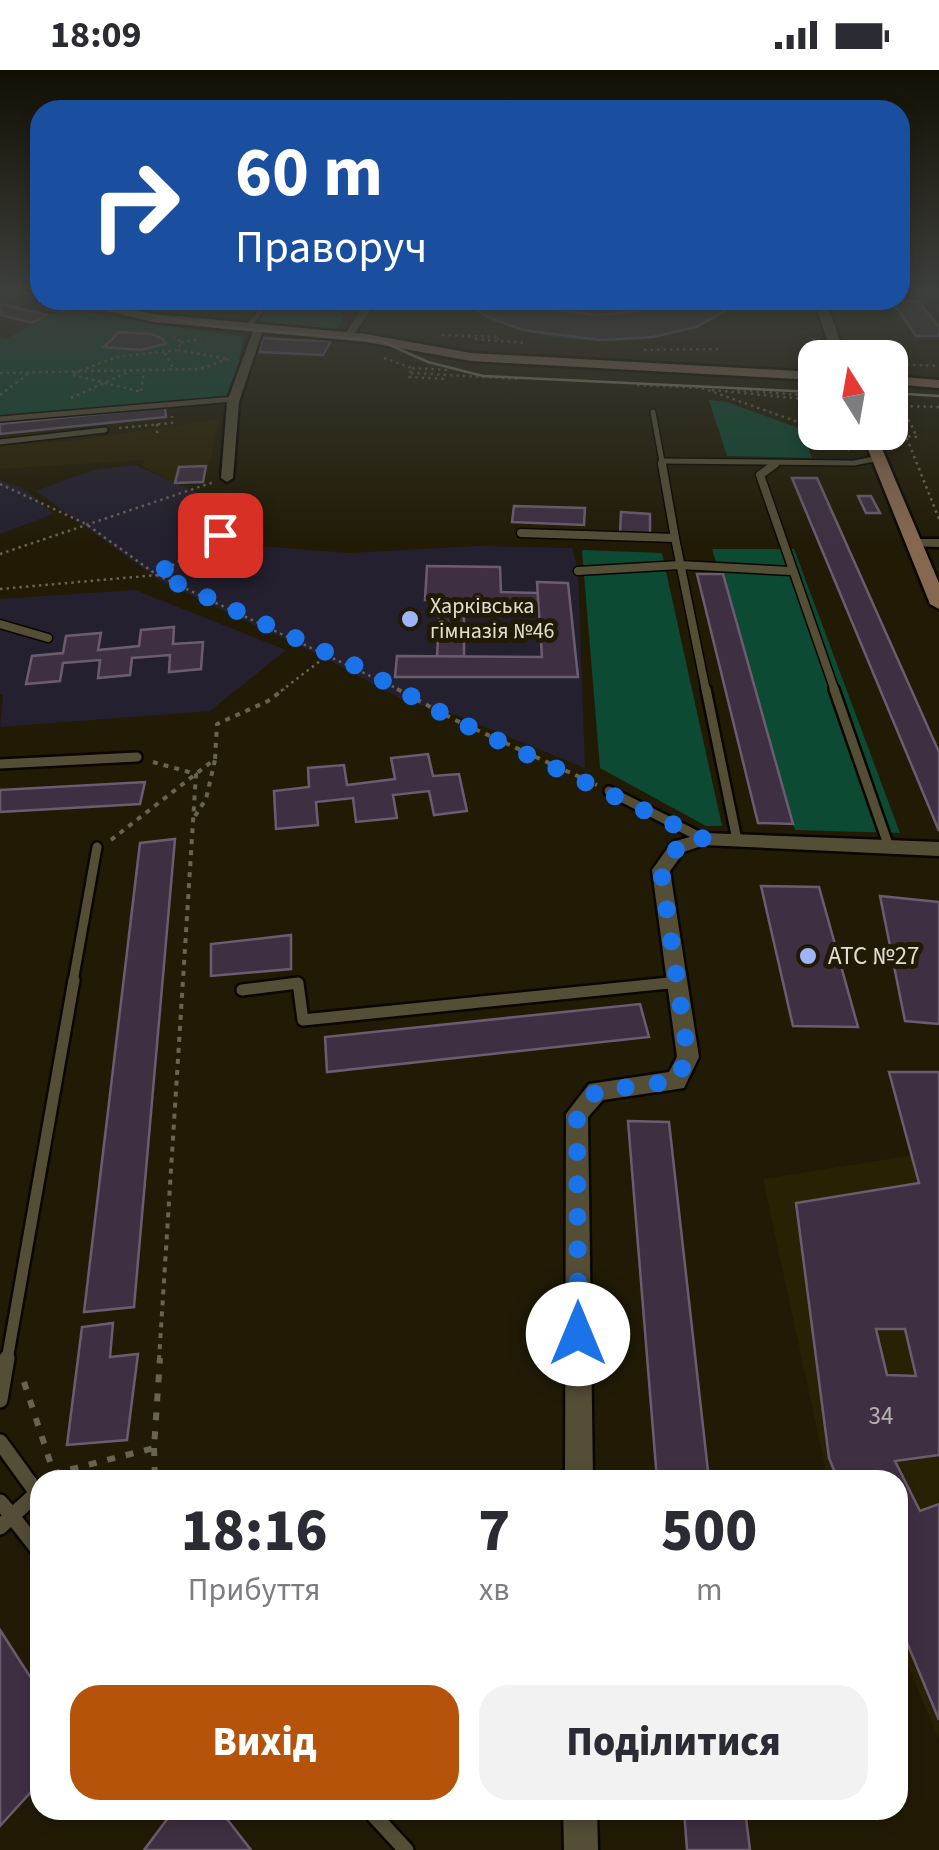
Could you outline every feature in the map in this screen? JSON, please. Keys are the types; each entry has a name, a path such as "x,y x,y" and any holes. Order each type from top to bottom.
{"main road":[{"path":"908,381 939,384"},
{"path":"875,450 939,604"}],"street":[{"path":"228,478 234,398 242,375"},
{"path":"913,543 939,543"},
{"path":"579,1470 577,1114 597,1091 676,1081 688,1056 661,870 678,847 704,839 939,849"},
{"path":"580,1820 580,1850"}],"lane":[{"path":"0,419 133,404 234,398"},
{"path":"653,412 737,840"},
{"path":"0,442 105,430"},
{"path":"661,460 881,464"},
{"path":"777,463 760,475 790,571 889,847"},
{"path":"854,463 881,464"},
{"path":"521,533 675,538"},
{"path":"578,571 680,565 790,571"},
{"path":"0,624 48,638"},
{"path":"0,764 137,757"},
{"path":"609,791 704,839"},
{"path":"0,1400 103,844"},
{"path":"242,990 298,983 303,1020 680,982"},
{"path":"0,1442 30,1484"},
{"path":"6,1521 30,1500"},
{"path":"0,1502 6,1521 30,1543"},
{"path":"379,1820 406,1850"}],"path":[{"path":"0,395 27,375"},
{"path":"69,375 170,402"},
{"path":"32,414 121,375"},
{"path":"133,404 143,375"},
{"path":"410,375 445,379"},
{"path":"411,375 521,379"},
{"path":"637,385 798,394"},
{"path":"702,388 798,400"},
{"path":"702,388 798,423"},
{"path":"908,406 939,407"},
{"path":"908,418 917,436 908,434"},
{"path":"105,430 172,423"},
{"path":"157,424 157,436"},
{"path":"908,441 939,518"},
{"path":"819,450 823,463"},
{"path":"0,554 228,478 220,535 157,574 0,589"},
{"path":"0,484 86,524 157,574 609,791"},
{"path":"193,820 206,799 217,724 268,701 329,654"},
{"path":"137,757 196,774"},
{"path":"103,844 214,760"},
{"path":"155,1470 196,774"},
{"path":"23,1380 52,1470"},
{"path":"78,1470 154,1448"}],"shaded area":[{"path":"219,419 206,466 175,483 142,466 144,460 0,469 0,445 78,440"},
{"name":"Харківська гімназія №46","path":"135,465 232,508 233,544 349,553 476,546 572,548 578,571 585,768 453,714 403,700 321,656 160,581 36,491 94,470"},
{"path":"0,480 26,490 53,514 0,534"},
{"path":"135,590 286,650 210,711 0,727 0,599"},
{"path":"939,1151 939,1739 908,1666 908,1470 826,1470 763,1179"}],"green space":[{"path":"0,375 236,375 231,397 0,417"},
{"path":"709,400 727,402 798,428 798,450 809,450 812,458 727,456"},
{"path":"712,549 794,549 900,833 795,830"},
{"path":"582,550 662,553 722,826 706,826 600,768"}],"building":[{"path":"165,407 166,417 0,434 0,424"},
{"path":"206,466 203,482 175,483 179,467"},
{"path":"792,478 817,478 939,752 939,831"},
{"path":"858,496 871,496 880,513 866,513"},
{"path":"514,506 585,508 584,525 512,522"},
{"path":"621,512 650,514 650,535 620,534"},
{"path":"427,566 500,567 501,592 538,593 538,606 464,606 464,657 437,657 440,600 425,600"},
{"path":"697,574 723,574 793,824 758,823"},
{"path":"537,582 568,583 578,677 395,677 397,656 542,657"},
{"path":"174,627 173,644 203,642 201,669 169,672 170,655 132,658 130,675 98,678 100,660 63,663 60,681 26,684 32,656 63,653 66,636 101,633 98,650 139,646 141,630"},
{"path":"428,754 433,776 459,774 467,811 434,815 429,791 393,795 397,818 356,822 353,798 316,802 318,825 276,829 274,791 309,787 308,768 344,765 347,785 395,779 391,758"},
{"path":"145,782 140,804 0,812 0,790"},
{"path":"175,839 134,1307 84,1312 140,843"},
{"name":"АТС №27","path":"761,886 819,887 858,1027 793,1026"},
{"path":"880,896 939,902 939,1024 905,1021"},
{"path":"291,935 291,969 211,976 211,944"},
{"path":"640,1004 649,1037 327,1072 325,1037"},
{"path":"889,1072 939,1072 939,1455 895,1461 900,1470 834,1470 829,1458 796,1203 919,1183","holes":["876,1329 905,1329 916,1376 887,1375"]},
{"path":"628,1121 669,1122 708,1470 656,1470"},
{"path":"113,1323 110,1357 138,1354 127,1440 67,1445 82,1327"},
{"path":"908,1487 920,1511 939,1504 939,1720 908,1645"},
{"path":"0,1630 30,1676 30,1793 0,1826"},
{"path":"166,1820 228,1820 251,1850 144,1850"},
{"path":"685,1820 746,1820 750,1850 687,1850"}],"tram line":[{"path":"479,375 798,391"},
{"path":"908,394 939,396"}],"place":[{"name":"Харківська гімназія №46","path":"410,619"},
{"name":"АТС №27","path":"808,956"}],"route":[{"path":"220,535 157,574 319,648 453,719 704,839 678,847 661,870 688,1056 676,1081 597,1091 577,1114 578,1334"}]}
